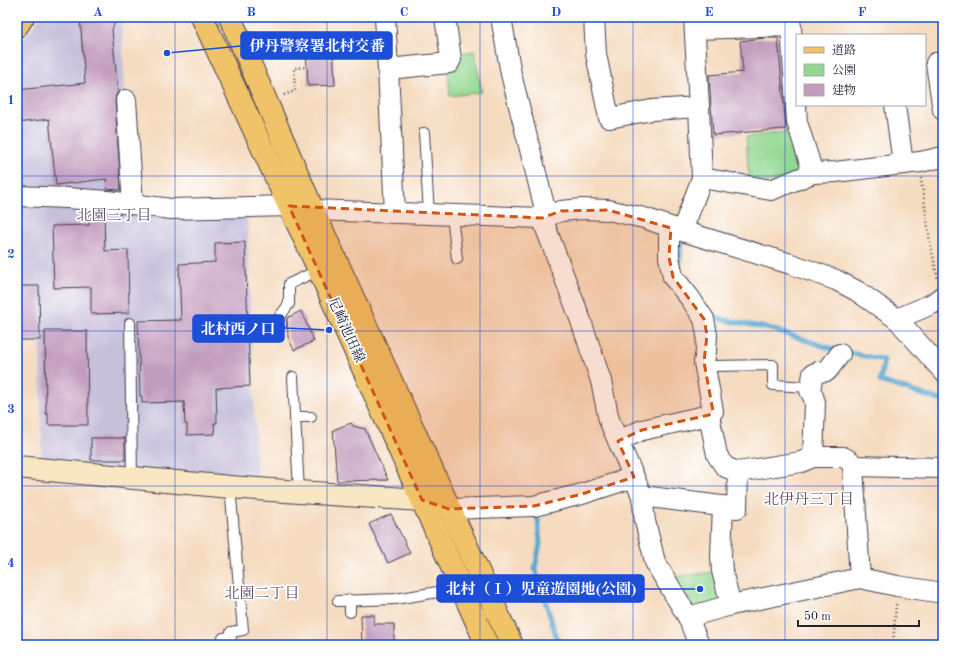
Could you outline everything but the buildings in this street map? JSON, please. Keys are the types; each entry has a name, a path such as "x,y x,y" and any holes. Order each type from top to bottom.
{"main road":[{"path":"17,26 24,17"},
{"name":"尼崎池田線","path":"202,17 487,645"},
{"name":"尼崎池田線","path":"230,17 313,210 512,645"}],"street":[{"path":"385,17 396,213"},
{"path":"388,69 449,63 451,59 445,17"},
{"path":"501,17 511,74 544,205 542,218 581,321 601,381 609,420 642,496 645,520 655,562 688,617 699,645"},
{"path":"594,17 596,54 609,118 652,110 699,107"},
{"path":"618,441 642,430 709,415 713,411 704,362 707,335 704,319 690,298 673,277 669,257 669,236 676,229 702,178 694,23 791,26 797,122 812,173"},
{"path":"936,63 943,110"},
{"path":"895,106 912,163"},
{"path":"130,110 133,204"},
{"path":"702,178 771,190 812,173 835,172 912,163 943,157"},
{"path":"17,196 108,201 171,209 289,206 313,210 542,218 561,211 582,209 608,210 644,218 791,264 836,280 857,291 897,319 943,371"},
{"path":"897,319 932,304 942,296"},
{"path":"813,456 815,403 810,387 813,374 827,371 840,354"},
{"path":"709,415 717,455 725,467 738,472 801,462 813,456 843,457 850,461 853,466 860,578"},
{"path":"17,466 230,487 422,500 449,509 534,506 582,494 634,477"},
{"path":"853,466 943,468"},
{"path":"642,496 737,508 738,472"},
{"path":"723,506 721,564 731,605"},
{"path":"688,617 731,605 860,578 943,593"}],"lane":[{"path":"424,133 429,214"},
{"path":"452,215 457,259"},
{"path":"281,324 280,316 289,304 289,284 318,270"},
{"path":"130,322 132,478"},
{"path":"704,362 713,366 772,365 773,385 810,387"},
{"path":"293,377 299,492"},
{"path":"295,417 311,416"},
{"path":"224,645 223,638 231,637 231,632 243,630 230,487"},
{"path":"338,601 395,599 462,588"},
{"path":"350,600 350,612"}],"path":[{"path":"282,96 295,91 294,68 307,67"},
{"path":"912,163 922,186 930,242 942,296"},
{"path":"893,645 898,586"}],"highlighted area":[{"path":"289,206 542,218 561,211 608,210 671,228 669,257 673,277 704,319 707,335 704,362 713,411 709,415 642,430 618,441 634,477 582,494 534,506 449,509 422,500"}],"shaded area":[{"path":"40,17 121,17 129,196 17,191 17,48"},
{"path":"17,202 247,215 257,480 42,463 40,343 17,343"}],"green space":[{"path":"474,51 482,92 450,96 448,71 458,69 457,56 461,56 461,53"},
{"path":"793,131 803,165 799,174 766,183 749,179 746,137"},
{"path":"721,571 727,599 689,612 668,578"}],"waterway":[{"path":"679,267 682,240"},
{"path":"708,309 716,318 771,329 836,350 884,360 880,381 943,401"},
{"path":"538,520 540,544 535,568 559,645"}],"place":[{"name":"伊丹警察署北村交番","path":"167,53"},
{"name":"北村西ノ口","path":"329,330"},
{"name":"北村（Ⅰ）児童遊園地(公園)","path":"700,589"}],"district":[{"name":"北園三丁目","path":"114,216"},
{"name":"北伊丹三丁目","path":"809,500"},
{"name":"北園二丁目","path":"262,594"}]}
